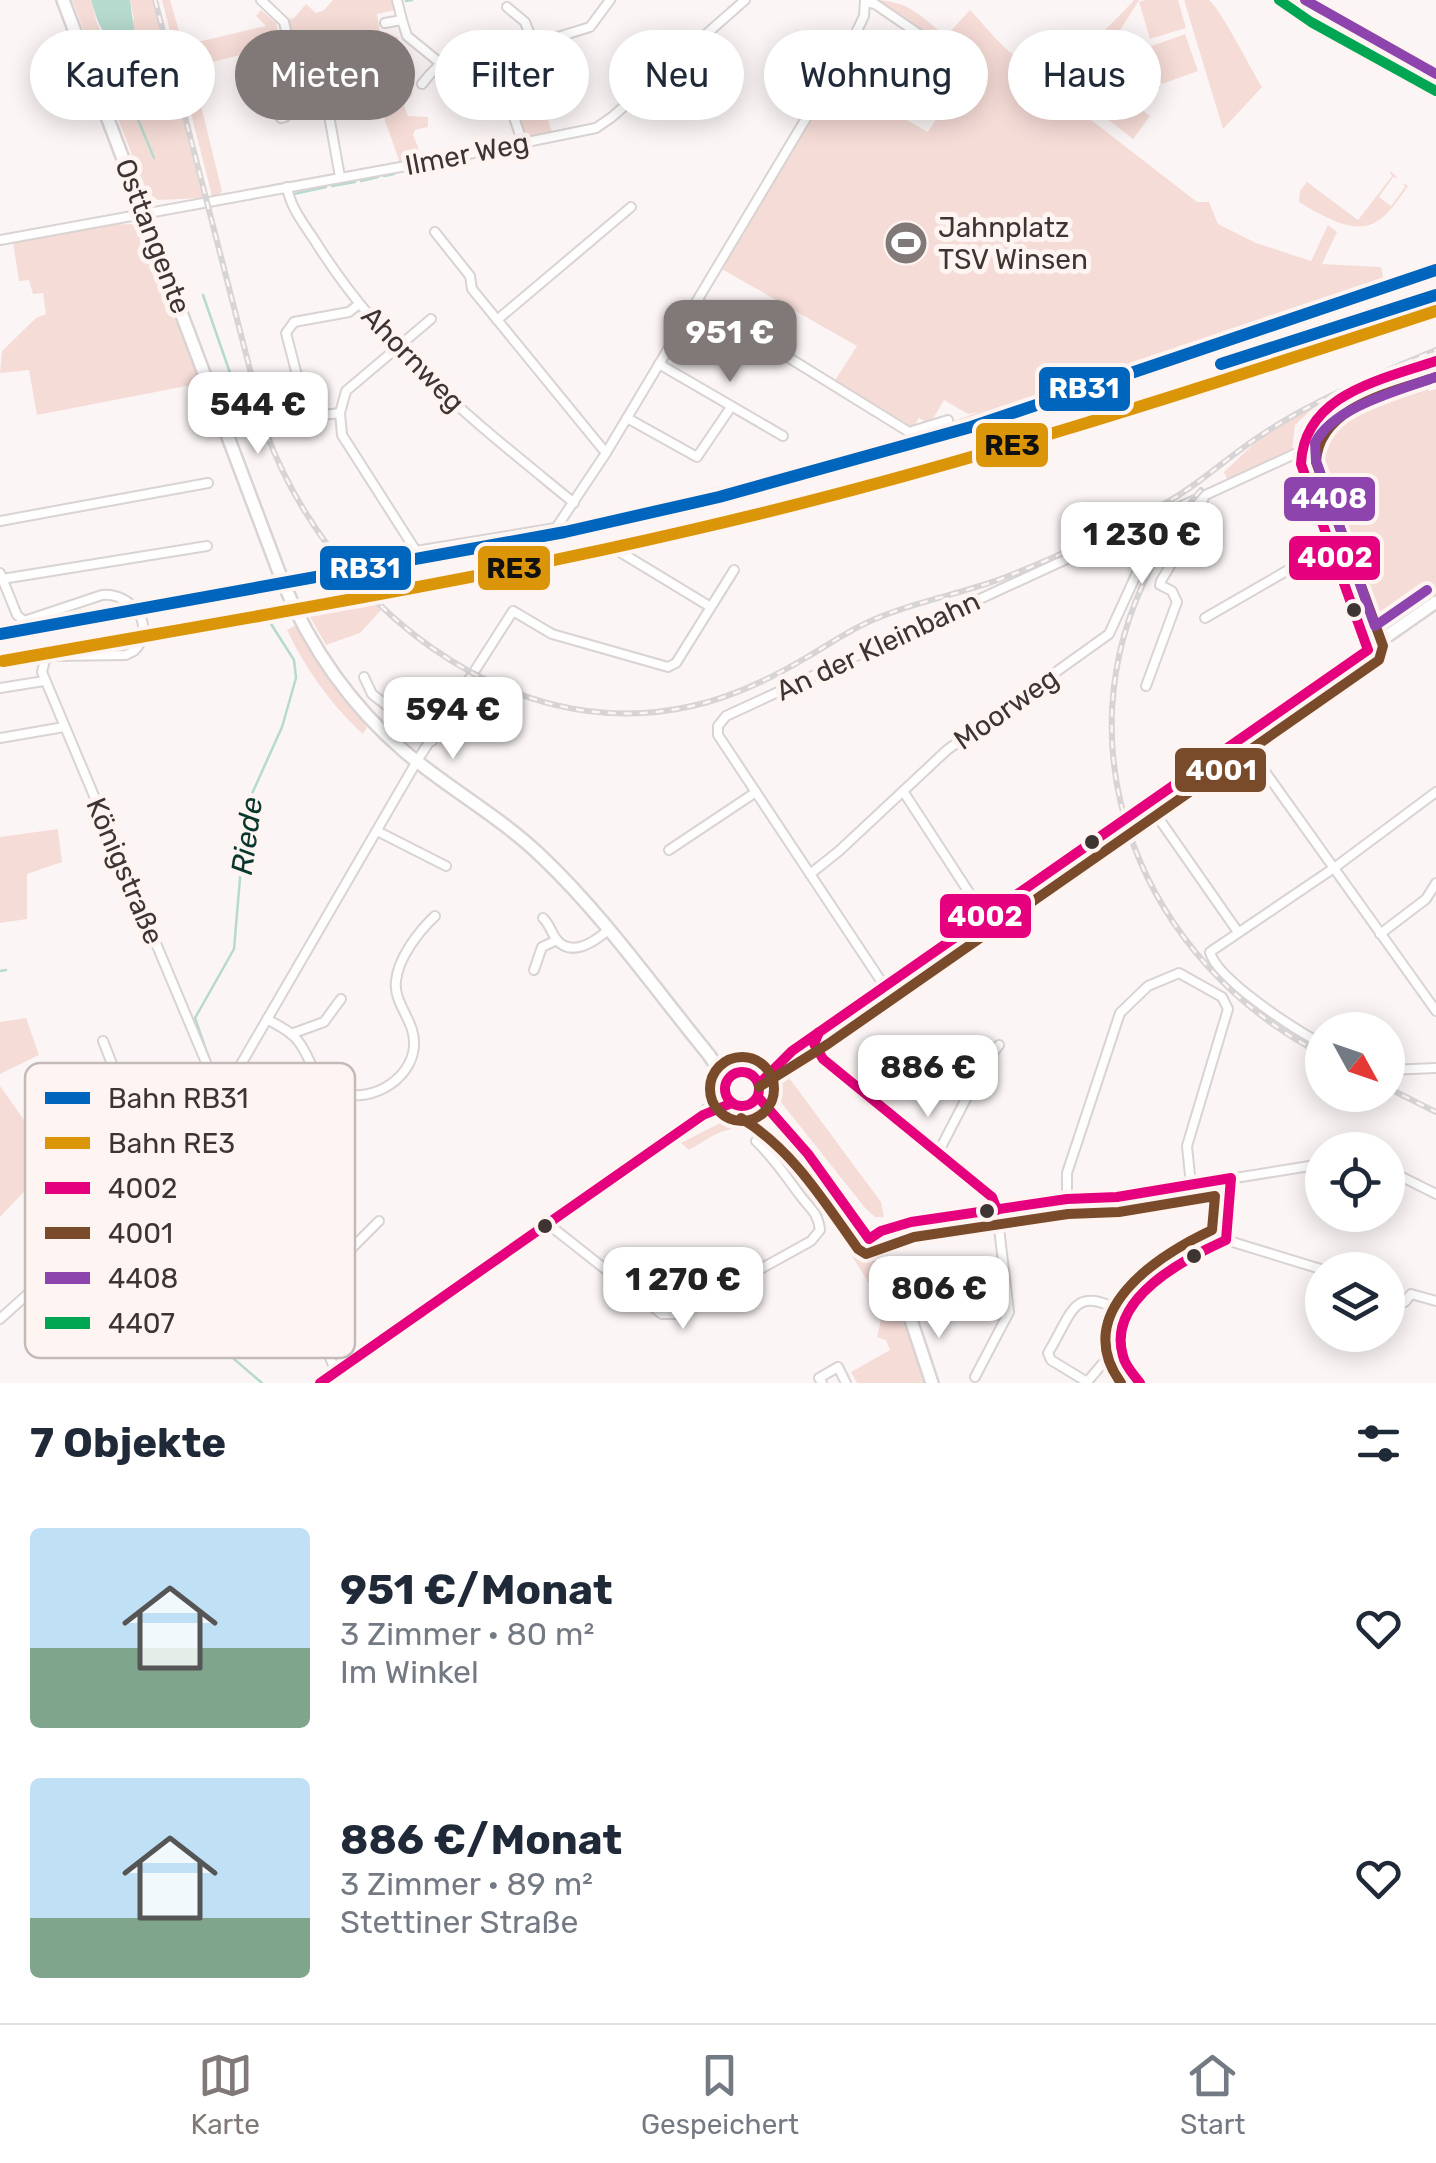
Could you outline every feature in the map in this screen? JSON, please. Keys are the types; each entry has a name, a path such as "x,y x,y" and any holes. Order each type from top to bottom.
{"main road":[{"name":"Osttangente","path":"63,0 276,564 316,649 371,720 417,762 539,854 709,1055 730,1088"},
{"path":"1279,0 1311,22 1436,90"},
{"path":"754,1090 792,1051 816,1038 1436,602"},
{"path":"730,1088 754,1090"},
{"path":"320,1383 702,1116 730,1088 754,1090 808,1154 869,1239 905,1302 932,1383"}],"street":[{"path":"262,0 284,22 286,30"},
{"path":"397,0 407,36 435,59"},
{"path":"578,30 590,26 610,0"},
{"name":"Ilmer Weg","path":"0,240 596,128 744,0"},
{"path":"432,319 346,392 340,413 342,435 416,551 551,530 560,524 606,454 851,43 864,16 865,1 913,30"},
{"path":"506,7 525,22 528,30"},
{"path":"385,23 402,20"},
{"path":"422,84 435,67"},
{"path":"330,120 340,177"},
{"path":"515,120 523,144"},
{"name":"Ahornweg","path":"287,186 298,214 395,349 441,393 574,503"},
{"path":"497,320 631,207"},
{"path":"435,232 470,276 472,288 606,454"},
{"path":"697,301 910,432 948,420"},
{"path":"340,413 314,416 306,410 286,333 294,322 349,312 359,304"},
{"path":"1368,650 1328,547 1299,452 1306,427 1329,405 1436,361"},
{"path":"659,364 784,436"},
{"path":"627,418 697,456 730,406"},
{"name":"An der Kleinbahn","path":"756,792 718,735 718,726 726,716 1299,452"},
{"path":"0,520 208,483"},
{"path":"1146,686 1177,602 1172,590 1160,585 1160,581 1199,516 1204,496"},
{"name":"Moorweg","path":"810,874 840,851 947,750 1109,634 1158,527 1159,516"},
{"path":"0,688 44,681 42,666 50,656 126,654 141,645 143,636 142,620 134,606 115,594 24,622 17,615 1,576 207,546"},
{"path":"1205,618 1328,547"},
{"path":"620,552 708,606"},
{"path":"242,1063 417,762 513,611 552,634 668,667 676,663 708,606 734,570"},
{"path":"364,677 372,694 432,741"},
{"name":"Königstraße","path":"44,681 206,1063"},
{"path":"0,738 64,727"},
{"path":"1241,738 1436,1011"},
{"path":"903,791 985,917"},
{"path":"670,850 756,792 885,986"},
{"path":"1305,1033 1259,1003 1213,962 1210,952 1334,868 1436,792"},
{"path":"1148,803 1238,932"},
{"path":"377,831 446,866"},
{"path":"1380,934 1426,899 1436,884"},
{"path":"355,1093 375,1092 398,1079 413,1056 414,1031 395,983 412,946 435,916"},
{"path":"543,918 557,940 578,948 607,931"},
{"path":"534,970 542,948 557,940"},
{"path":"1067,1200 1067,1173 1117,1018 1148,986 1180,973 1222,997 1228,1009 1186,1146 1191,1185"},
{"path":"1428,1000 1436,992"},
{"path":"291,1034 324,1022 340,998"},
{"path":"267,1019 291,1034 309,1063"},
{"path":"816,1038 823,1058 992,1198 997,1210 1009,1312 975,1377"},
{"path":"103,1041 111,1063"},
{"path":"938,1153 984,1064 999,1045"},
{"path":"1405,1069 1436,1068"},
{"path":"548,1224 662,1314 679,1314 811,1242 820,1230 818,1216 798,1194 790,1176 756,1140"},
{"path":"869,1239 910,1222 1067,1200 1117,1197 1305,1167"},
{"path":"1226,1240 1231,1178"},
{"path":"1405,1178 1436,1194"},
{"path":"355,1245 379,1221"},
{"path":"1140,1383 1127,1368 1120,1343 1125,1314 1147,1289 1226,1240 1305,1264"},
{"path":"1405,1301 1411,1294 1436,1301"},
{"path":"0,1319 25,1296"},
{"path":"1120,1343 1088,1382 1051,1360 1048,1353 1078,1304 1088,1298 1125,1314"},
{"name":"Königstraße","path":"330,1358 336,1372"},
{"path":"822,1383 819,1378 838,1367 846,1383"}],"shaded area":[{"path":"72,0 91,0 100,30 84,30"},
{"path":"91,0 130,0 134,30 102,30"},
{"path":"130,0 152,0 160,30 131,30 134,19"},
{"path":"162,0 170,0 179,30 170,30"},
{"path":"333,0 395,0 396,10 377,14 380,30 290,30 288,20 306,4 316,13"},
{"path":"872,0 904,6 939,30 916,30"},
{"path":"1134,0 1139,0 1120,30 1105,30"},
{"path":"1178,0 1186,28 1161,36 1161,30 1147,30 1139,2"},
{"path":"1184,0 1209,0 1215,6 1262,87 1223,129"},
{"path":"261,10 276,23 278,30 249,30 266,26 256,16"},
{"path":"970,10 988,30 952,30"},
{"path":"988,30 1008,50 1008,120 1091,120 1197,202 1209,202 1218,224 1256,243 1311,261 1328,225 1337,232 1322,264 1381,267 1384,281 975,424 693,501 686,495 914,435 979,412 968,414 944,400 930,424 919,418 913,428 834,382 857,346 720,268 809,120 907,120 928,132 935,120 988,120"},
{"path":"235,33 235,56 215,61 215,38"},
{"path":"1185,34 1198,71 1162,84 1161,43"},
{"path":"428,117 428,127 415,130 413,135 421,155 400,163 385,120"},
{"path":"118,120 183,120 203,198 158,200 146,191"},
{"path":"193,120 205,120 222,191 212,196"},
{"path":"520,120 548,120 553,135 527,140"},
{"path":"1108,120 1147,120 1133,139"},
{"path":"1389,170 1398,178 1393,177 1379,197 1391,206 1405,187 1403,183 1408,186 1391,209 1375,223 1343,224 1299,202 1300,191 1307,182 1358,220 1392,176"},
{"path":"131,224 146,232 202,383 37,415 29,370 0,373 2,351 36,318 46,314 43,293 33,294 29,280 19,281 13,242 104,225"},
{"path":"1422,371 1429,391 1436,389 1436,593 1375,633 1369,632 1330,545 1307,438 1315,425 1341,404"},
{"path":"1320,402 1295,425 1292,451 1227,479 1224,472 1259,439"},
{"path":"365,594 381,610 360,633 326,645 304,606"},
{"path":"298,624 330,681 367,727 363,734 330,699 302,658 287,630"},
{"path":"58,829 62,862 27,874 27,919 0,923 0,837"},
{"path":"26,1018 39,1055 0,1074 0,1022"},
{"path":"784,1071 881,1202 884,1217 875,1217 866,1209 780,1101 779,1082"},
{"path":"0,1086 25,1121 25,1191 0,1217"},
{"path":"744,1120 768,1128 813,1167 852,1222 895,1299 882,1304 828,1218 820,1214 768,1143 740,1129 719,1133 689,1150 681,1143 718,1124"},
{"path":"896,1305 929,1383 857,1383 851,1372 890,1350 886,1340 877,1337 883,1311"}],"waterway":[{"path":"406,1 412,0"},
{"name":"Riede","path":"138,120 154,158"},
{"path":"384,176 394,174"},
{"path":"361,181 378,177"},
{"path":"332,186 355,182"},
{"path":"294,194 326,187"},
{"name":"Riede","path":"203,295 238,396"},
{"name":"Riede","path":"211,1063 195,1018 234,949 246,807 282,727 296,678 294,660 271,624 274,613 284,605"},
{"path":"0,971 6,970"},
{"name":"Riede","path":"233,1358 262,1383"}],"railway":[{"path":"155,0 266,432 294,493 332,551 378,603 432,648 491,682 555,705 622,713 692,706 738,692 875,619 994,581 1106,533 1175,497 1302,410 1436,350"},
{"path":"1201,490 1157,556 1124,636 1112,707 1116,777 1134,845 1164,908 1207,965 1260,1014 1305,1043"},
{"path":"1405,1096 1436,1112"}],"rail line":[{"name":"RB31","path":"0,634 565,532 719,497 971,427 1436,270"},
{"name":"RB31","path":"1221,364 1436,295"},
{"name":"RE3","path":"3,661 520,567 786,507 1066,429 1436,311"}],"transit line":[{"name":"4407","path":"1279,0 1436,91"},
{"name":"4408","path":"1305,0 1436,74"},
{"name":"4002","path":"759,1084 792,1051 1368,650 1301,464 1305,440 1316,421 1349,393 1436,361"},
{"name":"4001","path":"759,1087 828,1044 1379,660 1383,646 1316,462 1320,443 1344,414 1379,396 1436,377"},
{"name":"4408","path":"1427,590 1375,626 1316,461 1315,443 1336,419 1352,410 1436,377"},
{"name":"4002","path":"819,1032 814,1044 823,1059 992,1197 997,1210"},
{"name":"4001","path":"742,1057 765,1066 774,1089 765,1112 742,1121 719,1112 710,1089 719,1066 742,1057"},
{"name":"4002","path":"742,1072 754,1077 759,1089 754,1101 742,1106 730,1101 725,1089 730,1077 742,1072"},
{"name":"4002","path":"758,1097 808,1154 869,1239 911,1222 1067,1199 1117,1197 1231,1178 1226,1240 1170,1270 1137,1299 1126,1316 1121,1335 1123,1356 1140,1383"},
{"name":"4002","path":"320,1383 703,1115 732,1103"},
{"name":"4001","path":"741,1118 792,1161 858,1249 866,1254 914,1237 1215,1196 1212,1230 1145,1272 1112,1311 1106,1333 1108,1357 1121,1383"}],"place":[{"name":"Jahnplatz TSV Winsen","path":"906,243"}]}
